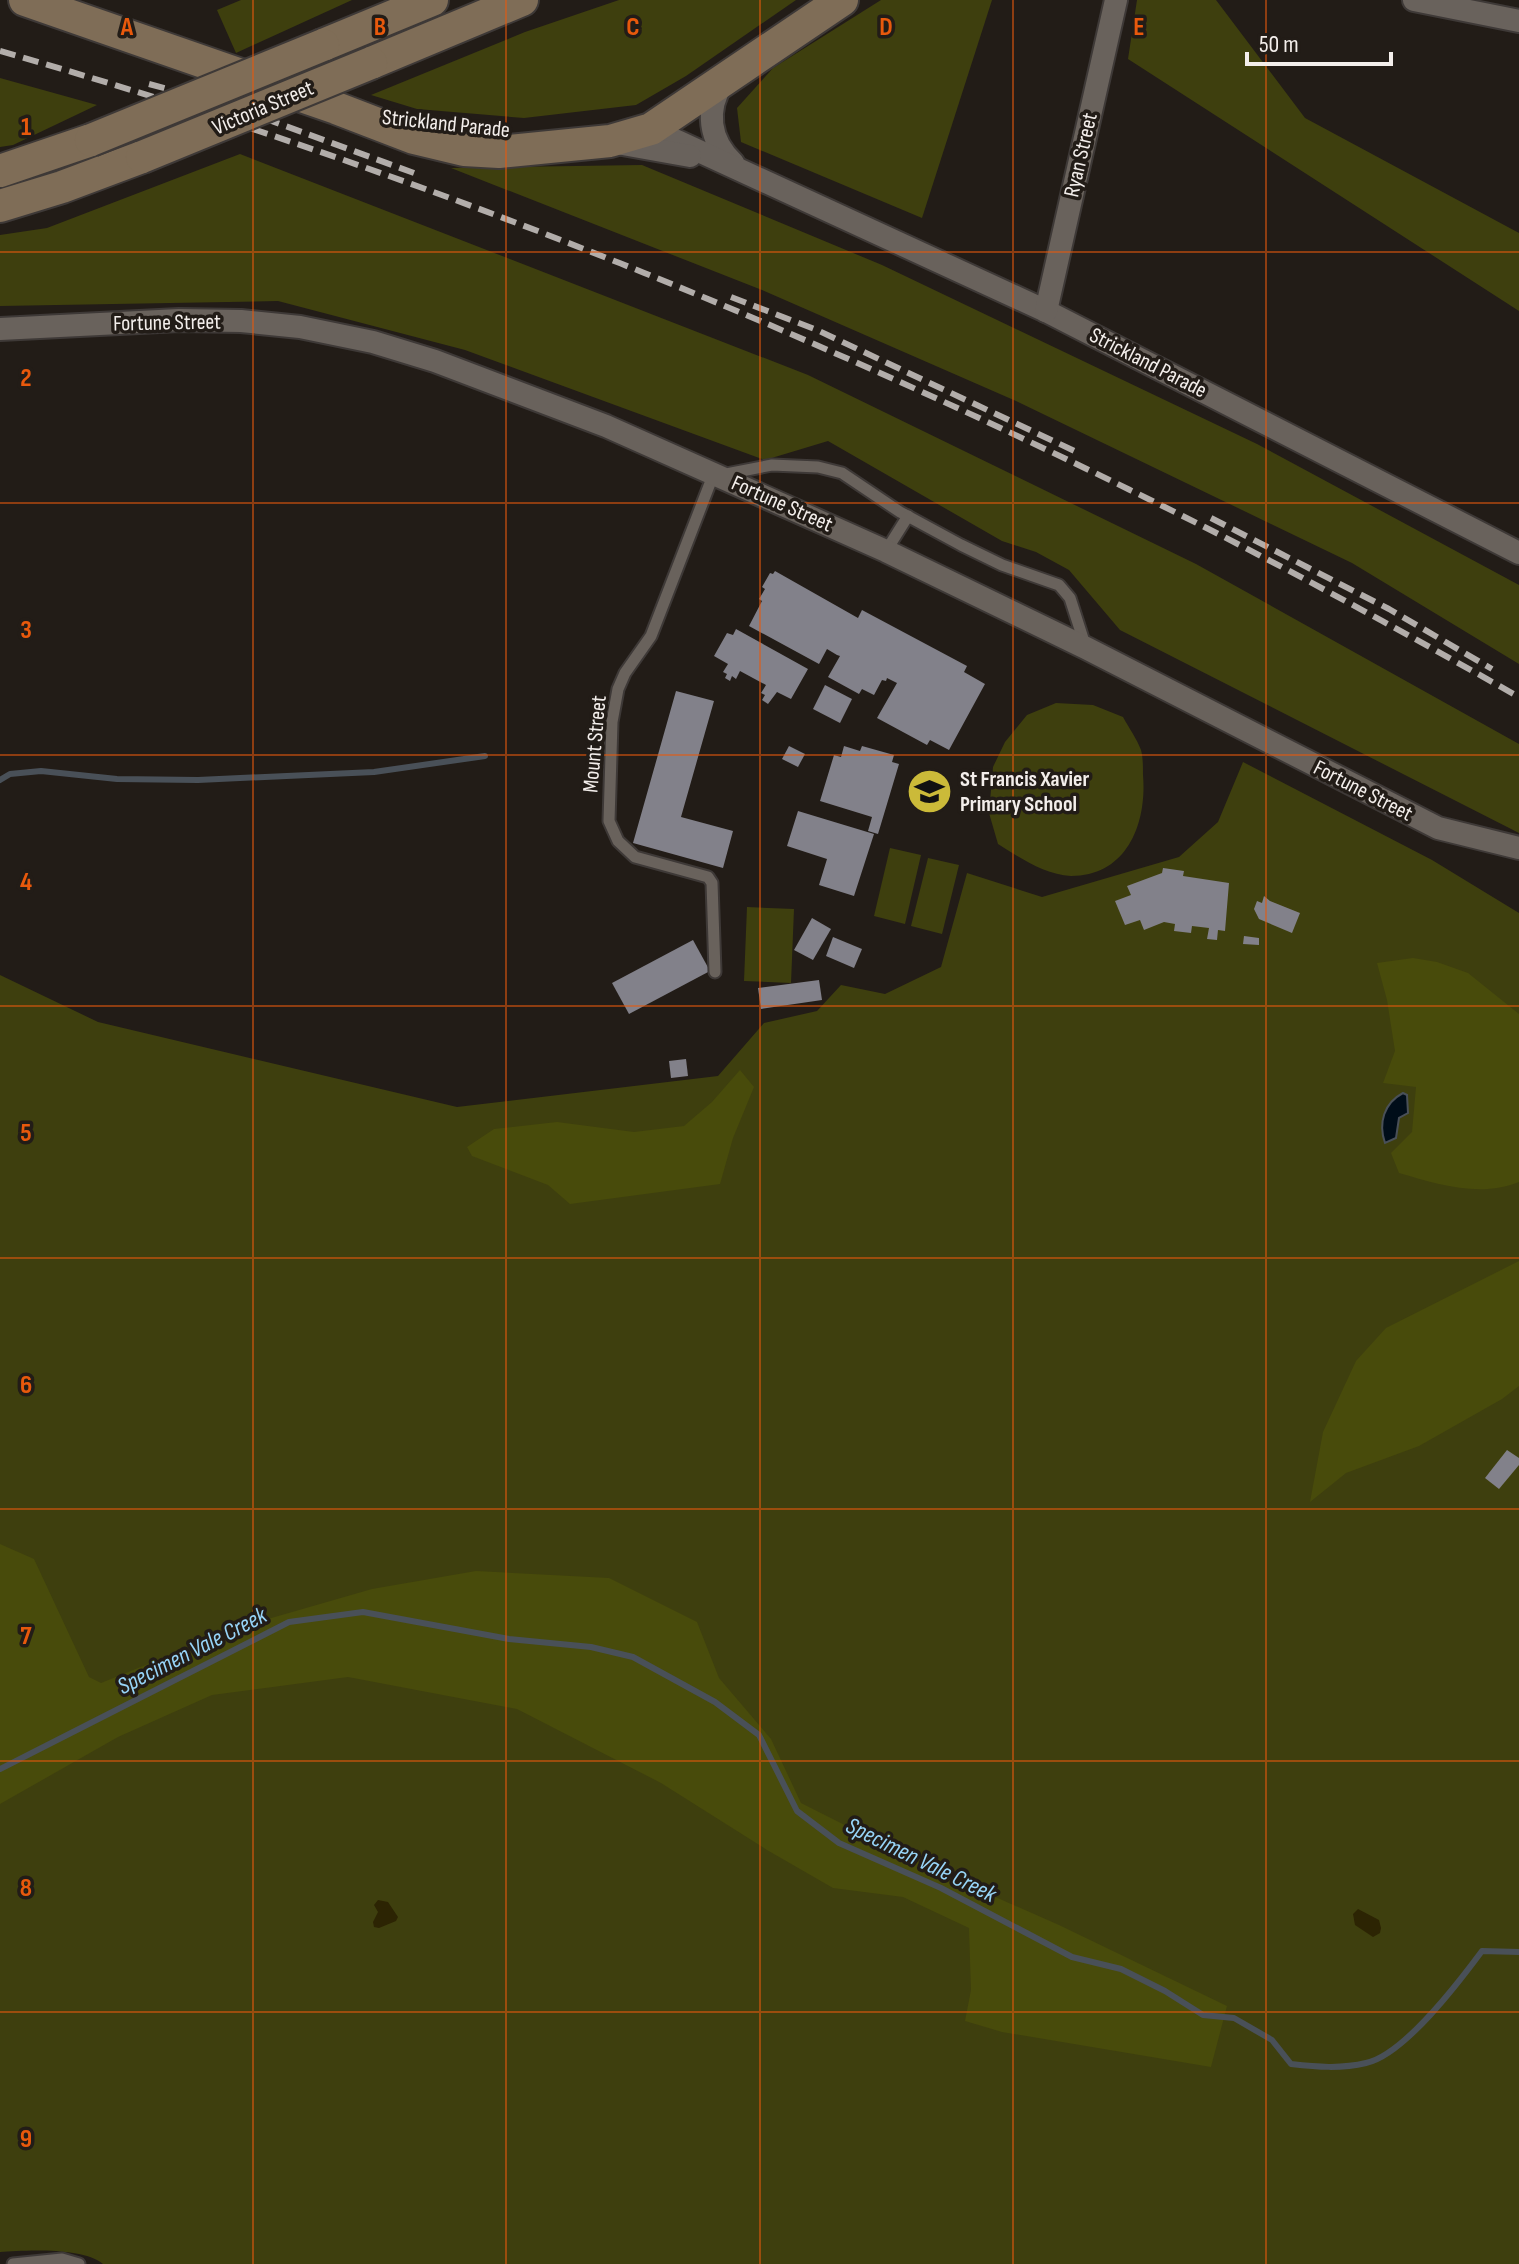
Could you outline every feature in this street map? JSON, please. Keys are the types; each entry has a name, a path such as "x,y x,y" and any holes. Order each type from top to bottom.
{"street":[{"name":"Strickland Parade","path":"25,0 414,138 464,150 499,152 592,143 623,139 651,129"},
{"name":"Victoria Street","path":"0,171 91,140 432,0"},
{"name":"Victoria Street","path":"0,206 142,157 522,0"},
{"path":"651,129 842,0"},
{"name":"Ryan Street","path":"1046,311 1116,0"},
{"path":"1414,0 1519,21"},
{"path":"736,71 723,82 715,95 711,123 725,154 748,173"},
{"name":"Strickland Parade","path":"336,108 461,130 526,132 608,121 651,129 1046,311 1519,553"},
{"name":"Strickland Parade","path":"592,143 628,144 674,152 770,184"},
{"name":"Fortune Street","path":"0,329 179,320 241,321 300,327 373,342 435,361 579,414 886,551 1086,648 1438,828 1519,848"}],"lane":[{"path":"716,474 772,465 832,469 908,516 985,557 1059,585 1070,598 1086,648"},
{"name":"Mount Street","path":"715,972 712,883 708,877 635,857 612,831 609,809 612,722 618,689 625,673 651,636 716,474"},
{"path":"886,551 908,516"},
{"path":"13,2264 62,2259 79,2264"}],"shaded area":[{"path":"241,0 352,0 236,53 217,10"},
{"path":"619,0 796,0 686,76 636,105 524,118 417,109 371,95 525,32"},
{"path":"881,0 992,0 922,218 741,142 737,108 773,68"},
{"path":"1137,0 1216,0 1305,118 1519,233 1519,311 1128,59"},
{"path":"0,78 97,105 13,145 0,147"},
{"path":"240,154 808,375 1196,564 1519,744 1519,833 1120,630 1069,570 1036,552 1002,541 828,441 765,460 465,350 278,301 0,306 0,235 47,228"},
{"path":"642,165 882,265 1257,444 1519,585 1519,664 1352,563 1016,401 762,290 451,168"},
{"path":"1056,703 1093,705 1123,717 1142,753 1143,793 1137,828 1120,856 1107,867 1091,874 1071,876 1052,873 1015,855 998,844 989,813 993,767 1005,742 1027,715"},
{"path":"1243,762 1432,860 1519,913 1519,2264 103,2264 68,2252 0,2252 0,975 98,1022 457,1107 718,1076 764,1023 817,1011 841,985 885,994 941,967 967,873 1042,897 1179,857 1218,822"},
{"path":"890,848 921,855 905,924 874,916"},
{"path":"928,858 959,865 942,934 911,926"},
{"path":"747,907 794,909 791,983 744,981"},
{"path":"1413,958 1437,962 1468,973 1519,1014 1519,1182 1489,1189 1459,1188 1399,1173 1391,1153 1412,1132 1416,1087 1383,1083 1395,1051 1377,963"},
{"path":"740,1070 754,1087 733,1138 720,1184 570,1204 548,1185 472,1156 467,1147 494,1129 557,1122 634,1132 684,1126 712,1102"},
{"path":"1519,1261 1519,1386 1502,1399 1419,1446 1346,1473 1310,1502 1323,1432 1356,1361 1386,1328"},
{"path":"0,1544 34,1559 89,1677 101,1683 237,1628 372,1589 476,1571 609,1578 697,1622 719,1678 771,1739 801,1803 934,1870 1059,1925 1227,2006 1211,2067 1002,2032 965,2021 971,1990 969,1928 903,1897 833,1888 661,1783 517,1709 348,1677 212,1695 118,1737 0,1804"}],"sand":[{"path":"378,1900 388,1902 398,1917 396,1921 379,1928 374,1927 373,1922 378,1912 374,1905"},
{"path":"1358,1909 1379,1920 1380,1933 1373,1937 1355,1925 1353,1914"}],"water":[{"path":"1403,1093 1407,1095 1408,1113 1399,1118 1396,1138 1385,1143 1382,1128 1384,1114 1391,1102"}],"building":[{"path":"775,571 858,618 862,610 967,666 964,672 985,684 949,750 930,740 927,745 877,718 897,683 887,678 886,681 882,680 874,695 862,689 859,694 828,677 840,656 827,649 819,664 749,626 762,601 759,599 765,589 762,587 770,573"},
{"path":"736,629 808,669 791,699 777,692 768,704 762,700 765,695 761,693 766,685 740,671 736,679 732,676 730,681 725,678 727,674 723,672 728,664 714,656 727,633 733,635"},
{"path":"825,685 852,699 840,723 813,709"},
{"path":"676,691 714,701 681,817 733,831 723,868 633,843"},
{"path":"789,746 805,754 798,767 782,759"},
{"path":"844,746 860,751 862,746 894,755 892,762 899,764 878,834 868,831 872,817 820,801 834,755 841,757"},
{"path":"798,811 874,834 854,896 819,885 827,859 787,846"},
{"path":"1163,868 1184,871 1183,876 1229,883 1225,931 1218,930 1217,940 1207,939 1209,928 1192,926 1191,933 1174,931 1175,924 1164,922 1144,930 1140,920 1125,925 1115,901 1131,895 1127,886 1162,873"},
{"path":"1264,896 1300,913 1292,933 1259,919 1254,909 1257,901 1262,903"},
{"path":"812,918 831,929 813,960 794,950"},
{"path":"1244,936 1259,938 1259,945 1243,944"},
{"path":"833,937 862,949 854,968 826,956"},
{"path":"693,940 710,971 629,1014 612,983"},
{"path":"819,980 822,1000 761,1009 758,988"},
{"path":"686,1059 688,1076 671,1078 669,1061"},
{"path":"1507,1450 1519,1458 1519,1465 1499,1489 1485,1478"}],"waterway":[{"path":"0,780 10,774 41,771 117,779 198,780 374,772 485,756"},
{"name":"Specimen Vale Creek","path":"0,1769 289,1622 363,1612 509,1639 591,1647 633,1657 715,1702 759,1735 797,1811 839,1843 941,1888 1072,1957 1121,1969 1203,2015 1234,2018 1272,2040 1291,2064 1347,2066 1381,2057 1430,2016 1482,1951 1519,1952"}],"railway":[{"path":"0,51 290,141 575,245 716,302 855,362 1130,490 1326,590 1519,697"},
{"path":"149,84 231,106 414,173"},
{"path":"731,297 817,330 1081,454"},
{"path":"1211,518 1389,609 1492,669"}],"place":[{"name":"St Francis Xavier Primary School","path":"929,792"}]}
